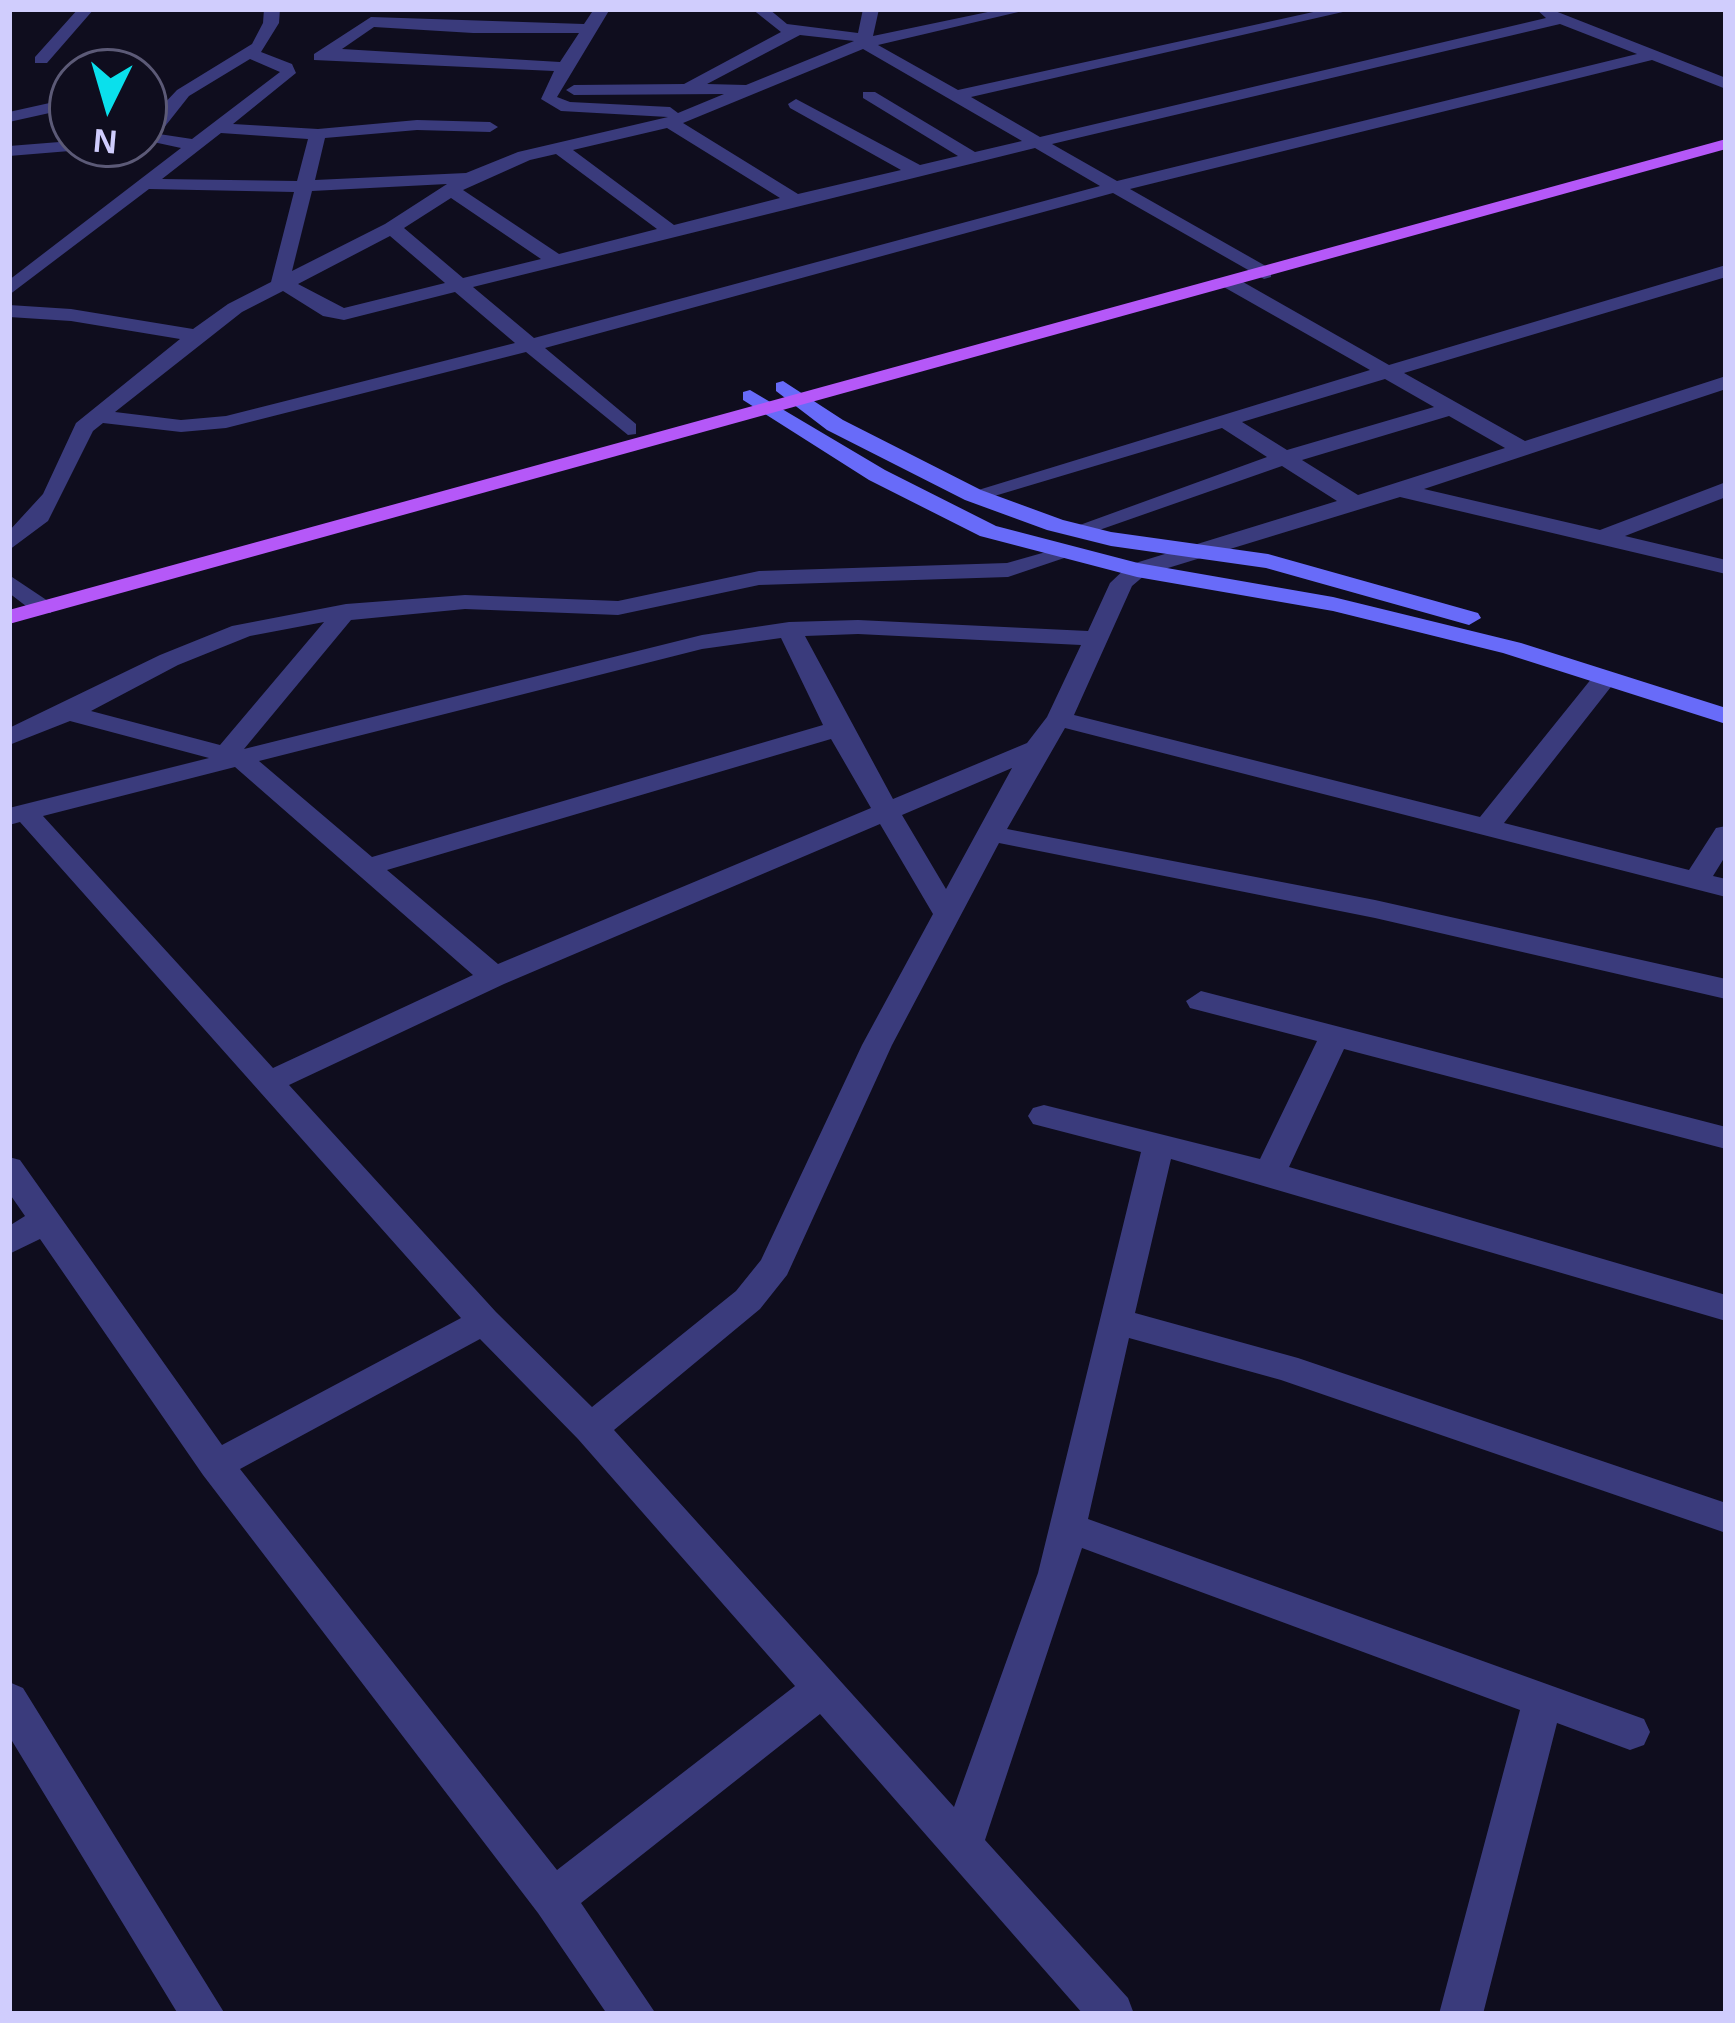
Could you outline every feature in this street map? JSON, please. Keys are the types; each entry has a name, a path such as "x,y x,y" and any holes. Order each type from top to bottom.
{"main road":[{"path":"791,393 1229,282 1255,267 1726,131"},
{"path":"21,595 1726,144"},
{"path":"9,617 21,595 628,429 758,402"}],"street":[{"path":"41,60 86,9"},
{"path":"168,107 183,93 250,53 265,38 272,9"},
{"path":"602,9 550,91 550,99 567,107 694,113"},
{"path":"737,9 763,12 775,25 865,40 1255,267"},
{"path":"865,40 871,9"},
{"path":"9,543 40,516 84,428 197,336 280,281 392,229 460,184 511,160 670,122 865,40 1022,9"},
{"path":"955,95 1348,9"},
{"path":"1537,9 1726,84"},
{"path":"280,281 330,312 344,314 796,200 1560,19"},
{"path":"9,289 288,73 327,53 370,22 473,21 590,28"},
{"path":"458,61 473,21"},
{"path":"690,87 797,30"},
{"path":"250,53 274,61 288,73"},
{"path":"327,53 565,67"},
{"path":"99,416 181,426 226,422 1116,187 1649,56"},
{"path":"550,91 753,89"},
{"path":"168,95 183,93"},
{"path":"869,94 973,158"},
{"path":"796,104 917,171"},
{"path":"9,117 48,108"},
{"path":"670,122 796,200"},
{"path":"217,128 318,134 416,125 490,127"},
{"path":"280,281 318,134"},
{"path":"168,140 196,145"},
{"path":"9,151 48,148"},
{"path":"559,148 671,232"},
{"path":"149,184 460,184 558,262"},
{"path":"392,229 628,429"},
{"path":"973,495 1726,271"},
{"path":"1229,282 1523,449"},
{"path":"9,311 70,315 197,336"},
{"path":"591,1429 748,1300 775,1266 877,1046 1036,749 1059,719 1122,583 1137,570 1726,382"},
{"path":"791,393 835,425 1137,570 1333,604 1512,648 1726,716"},
{"path":"758,402 941,510 988,531 1072,542 1201,549 1316,573 1726,694"},
{"path":"9,737 68,713 169,660 241,631 293,617 465,602 619,608 759,578 1008,570 1284,458 1450,409"},
{"path":"1226,422 1355,503"},
{"path":"1603,537 1726,489"},
{"path":"1399,490 1726,567"},
{"path":"233,756 346,611"},
{"path":"1093,2006 962,1845 591,1429 484,1321 269,1082 17,815 233,756 702,642 789,628 858,627 1099,639"},
{"path":"789,628 838,729 948,916"},
{"path":"1487,827 1606,678"},
{"path":"68,713 233,756 494,977"},
{"path":"1059,719 1726,888"},
{"path":"367,867 838,729"},
{"path":"269,1082 494,977 1036,749"},
{"path":"993,833 1375,909 1726,989"},
{"path":"1696,880 1726,834"},
{"path":"1202,1001 1726,1138"},
{"path":"1270,1174 1335,1036"},
{"path":"1044,1116 1270,1174 1726,1308"},
{"path":"962,1845 1058,1574 1159,1143"},
{"path":"9,1168 216,1465 553,1899 634,2014"},
{"path":"9,1242 45,1220"},
{"path":"216,1465 484,1321"},
{"path":"1117,1321 1286,1368 1726,1518"},
{"path":"1068,1527 1630,1732"},
{"path":"553,1899 823,1688"},
{"path":"9,1700 203,2014"},
{"path":"1461,2014 1543,1700"}]}
